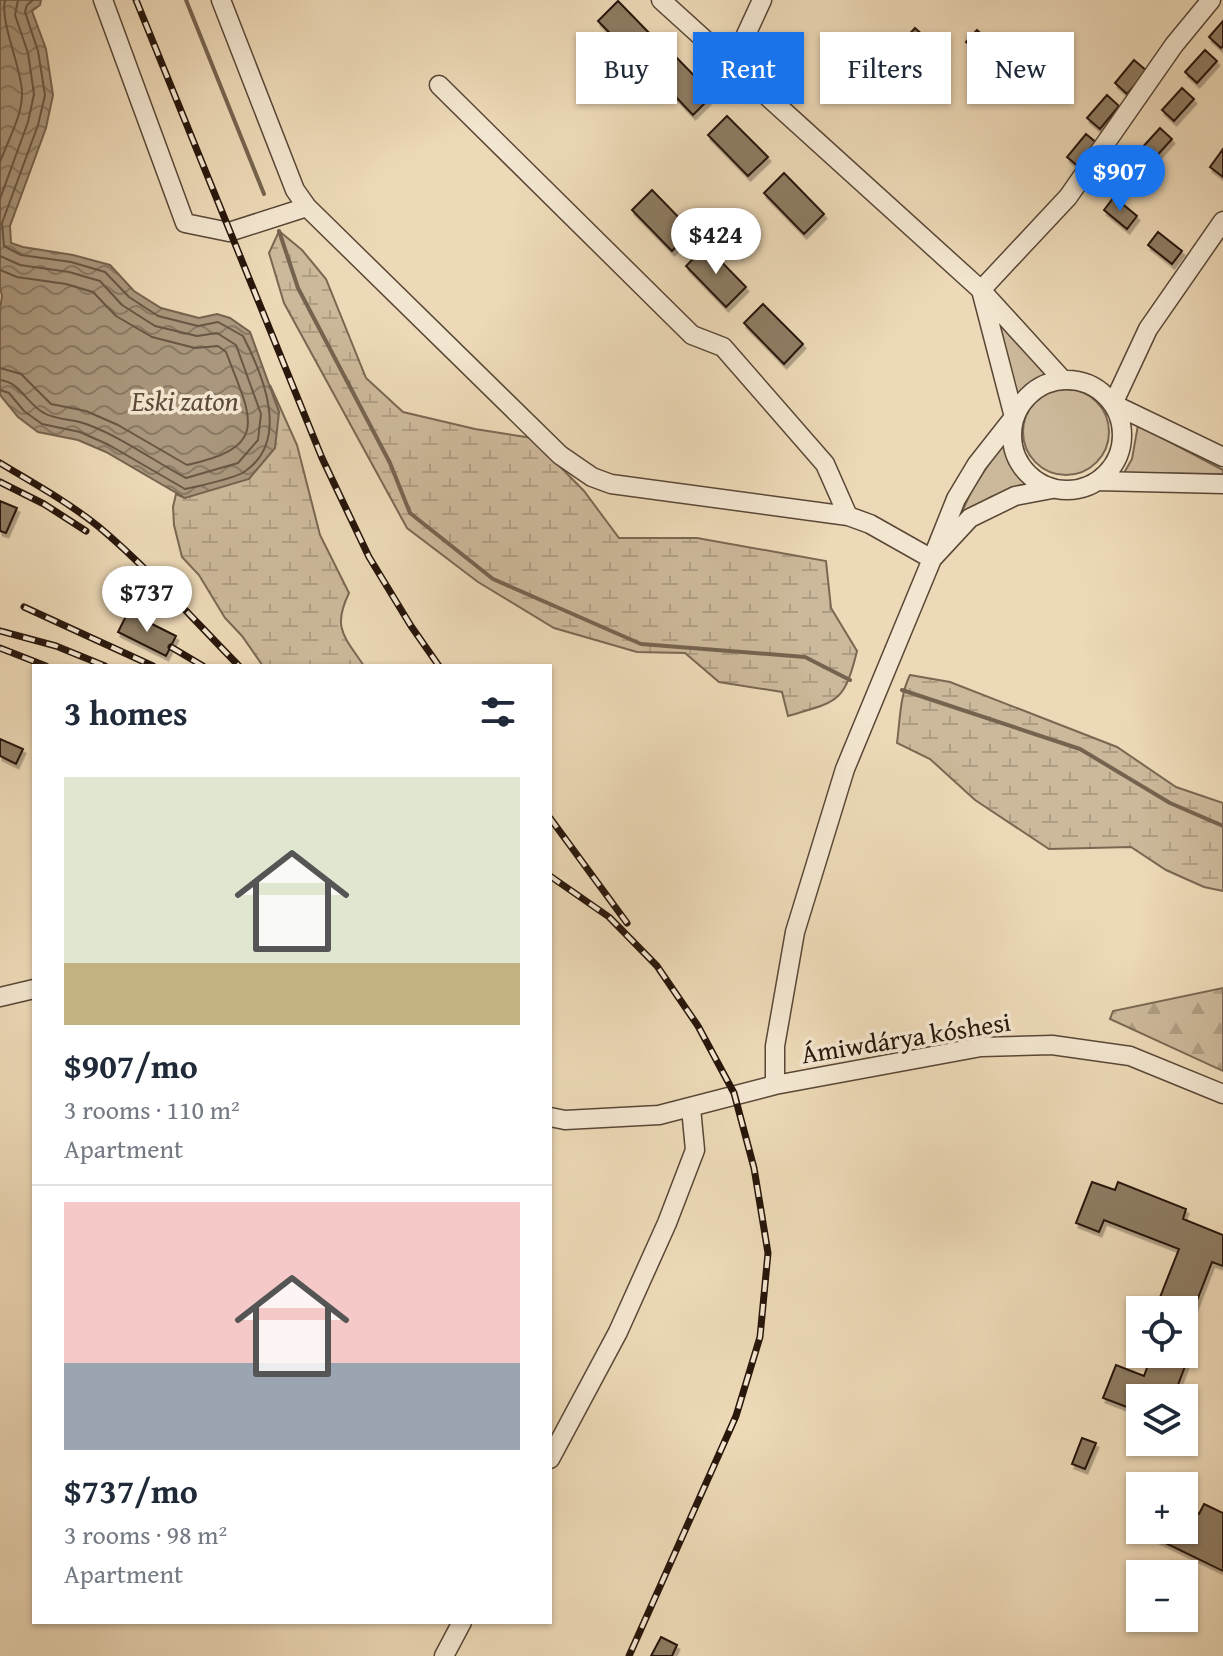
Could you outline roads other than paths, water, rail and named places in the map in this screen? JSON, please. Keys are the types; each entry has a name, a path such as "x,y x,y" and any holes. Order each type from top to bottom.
{"street":[{"path":"103,0 185,223 229,232 307,207"},
{"path":"221,0 295,190 307,207 560,455 592,477 611,484 848,516 870,524 932,559"},
{"path":"661,0 696,32"},
{"path":"747,32 762,0"},
{"path":"981,290 1068,197 1174,45 1211,0"},
{"path":"439,85 692,335 723,347 825,464 848,516"},
{"path":"775,104 981,290 1063,380"},
{"path":"932,559 970,518 1015,496 1052,489 1068,491 1084,488 1111,470 1123,437 1113,404 1148,329 1223,221"},
{"path":"981,290 1014,417 1012,436 1015,453 1023,469 1036,481 1052,489"},
{"path":"775,1085 775,1046 795,932 845,769 956,499 977,464 1033,392 1063,380 1091,385 1113,404 1223,457"},
{"path":"1098,481 1223,484"},
{"path":"0,997 32,989"},
{"name":"Ámiwdárya kóshesi","path":"552,1117 622,1119 659,1115 734,1093 981,1047 1052,1045 1130,1056 1223,1094"},
{"path":"552,1455 618,1332 667,1223 695,1150 691,1108"},
{"path":"444,1656 461,1624"}],"water":[{"name":"Eski zaton","path":"0,0 41,0 32,11 46,49 53,95 46,128 10,226 11,243 110,265 134,291 161,308 199,318 217,314 230,318 250,332 279,412 275,448 249,479 185,498 106,452 78,440 38,432 18,417 0,395"}],"waterway":[{"path":"186,0 264,194"},
{"path":"279,231 298,288 390,463 410,513 493,579 641,644 805,657 850,680"},
{"path":"902,690 1080,749 1170,803 1223,826"}],"railway":[{"path":"136,0 322,458 369,557 438,664"},
{"path":"0,463 99,527 153,577 237,664"},
{"path":"0,482 44,504 86,531"},
{"path":"24,607 149,664"},
{"path":"0,631 56,646 100,664"},
{"path":"171,647 200,664"},
{"path":"0,648 41,664"},
{"path":"552,821 627,923"},
{"path":"552,877 609,917 657,966 698,1026 734,1093 754,1168 768,1253 760,1337 736,1416 629,1656"}]}
